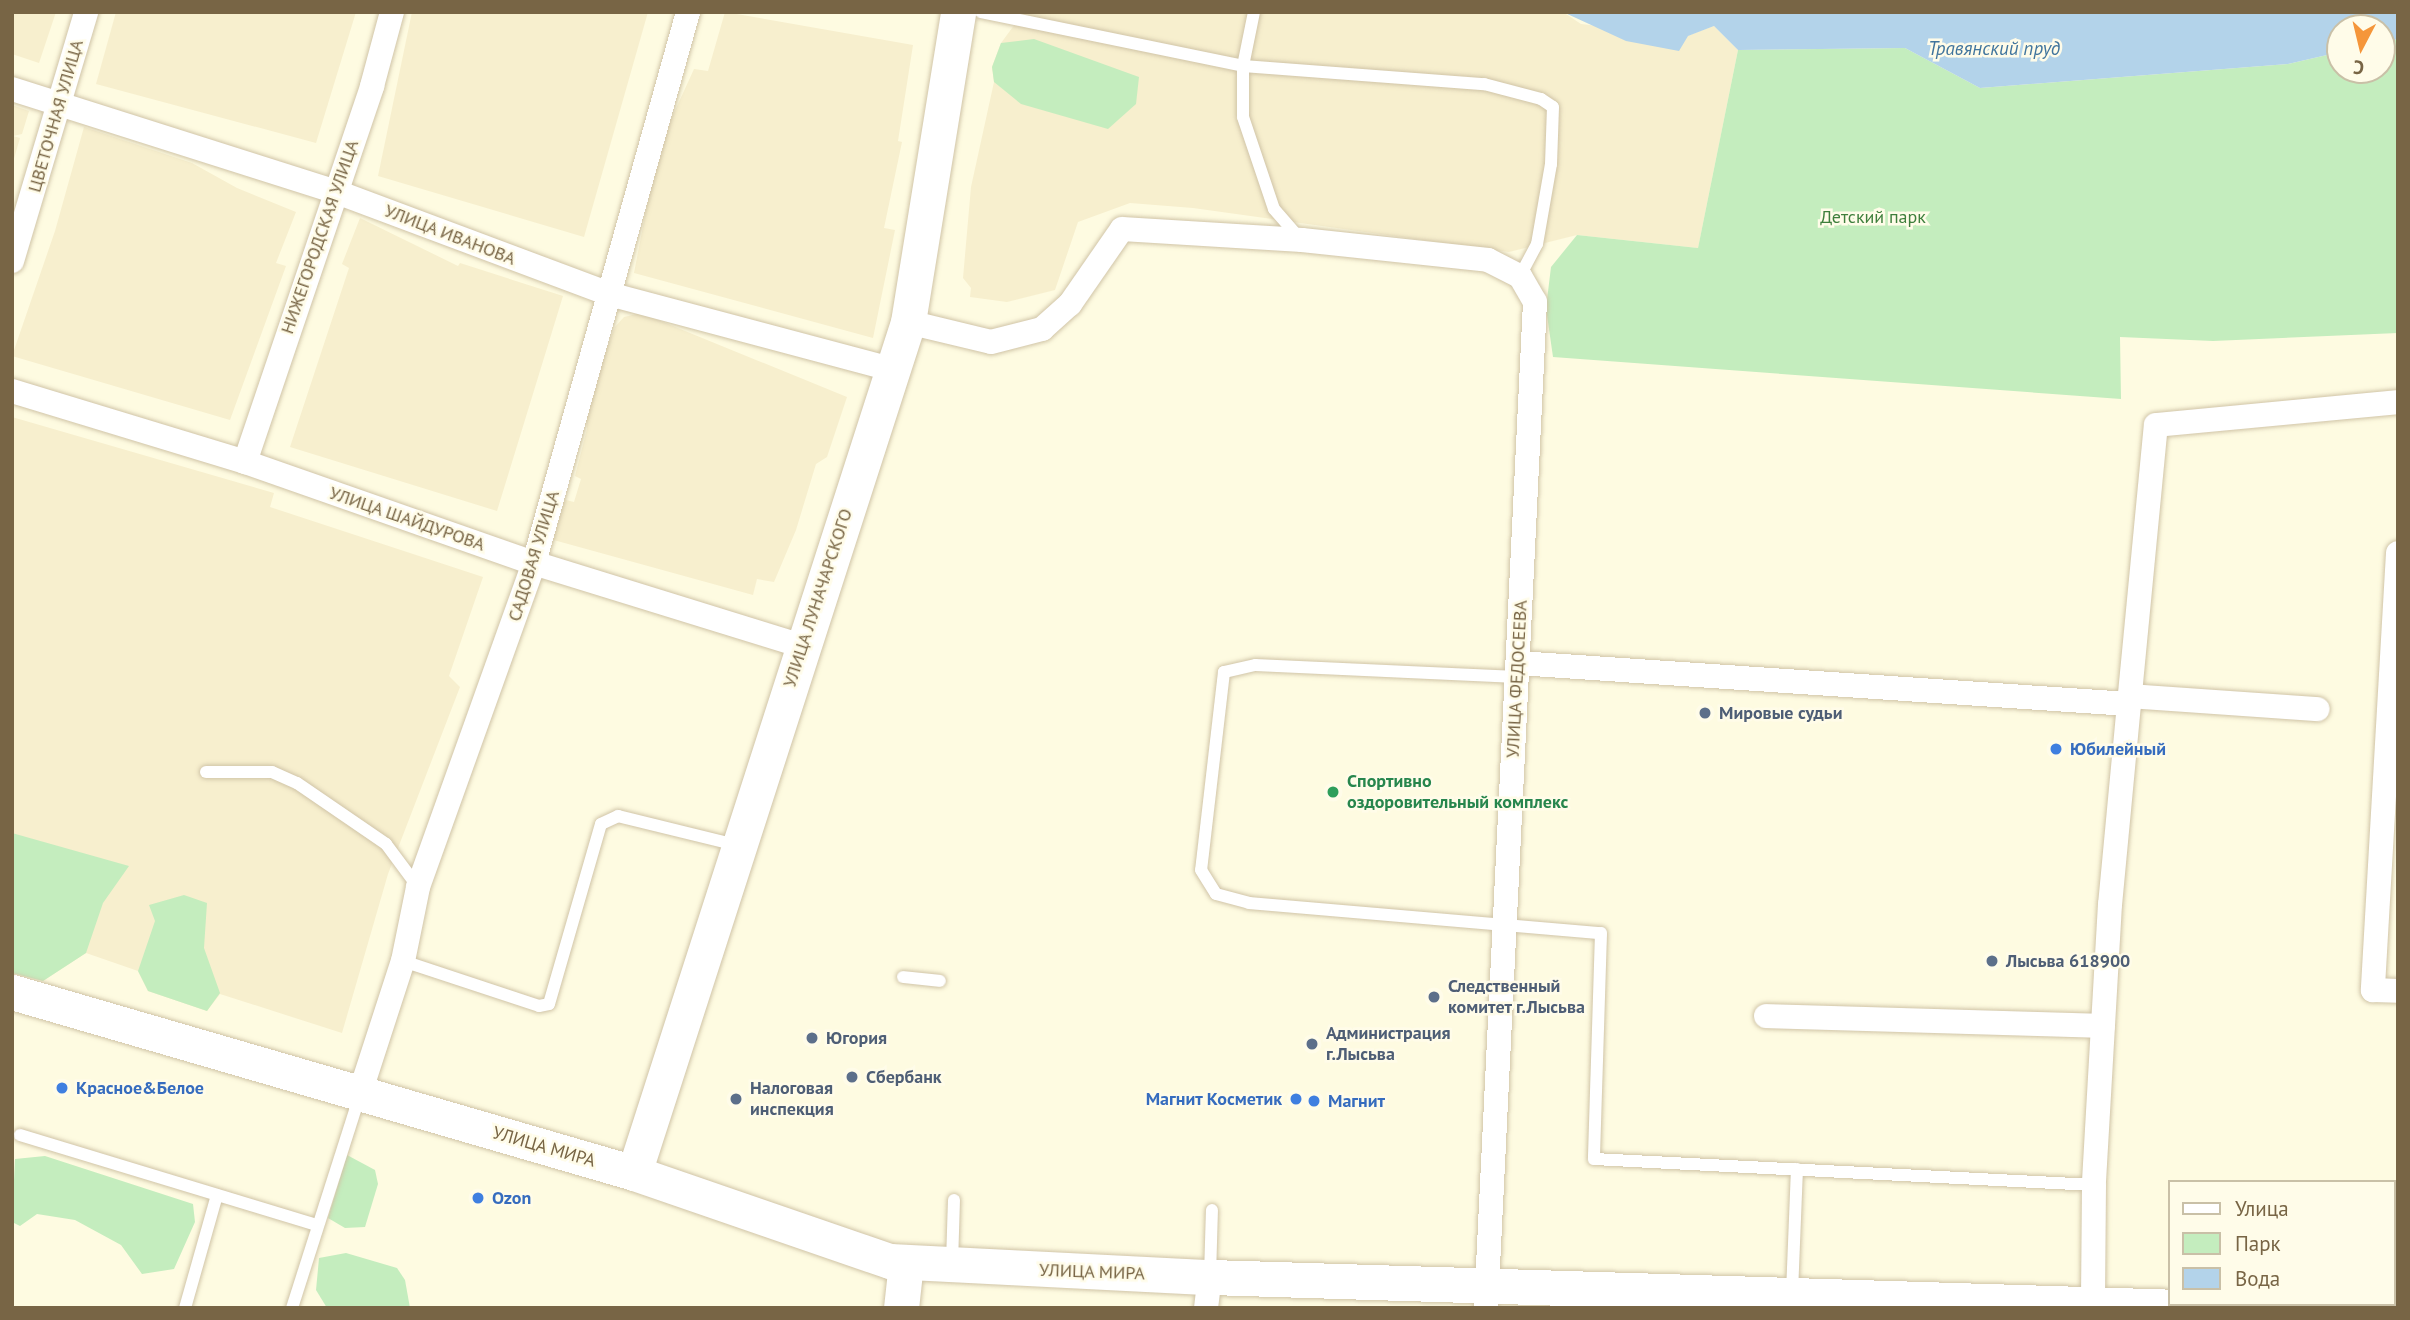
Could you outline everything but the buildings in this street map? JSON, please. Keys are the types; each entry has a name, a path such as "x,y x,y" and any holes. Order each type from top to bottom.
{"street":[{"name":"ЦВЕТОЧНАЯ УЛИЦА","path":"12,261 86,12"},
{"name":"НИЖЕГОРОДСКАЯ УЛИЦА","path":"245,461 334,191 372,86 392,12"},
{"name":"САДОВАЯ УЛИЦА","path":"360,1093 402,961 418,887 534,564 688,12"},
{"name":"УЛИЦА ЛУНАЧАРСКОГО","path":"634,1173 908,322 958,12"},
{"name":"УЛИЦА ИВАНОВА","path":"12,89 334,191 609,294 891,369"},
{"path":"908,322 991,342 1042,328 1070,304 1122,229 1302,240 1489,260 1520,276"},
{"name":"УЛИЦА ФЕДОСЕЕВА","path":"1487,1297 1535,302 1520,276"},
{"name":"УЛИЦА ШАЙДУРОВА","path":"12,391 245,461 534,564 802,646"},
{"path":"2093,1305 2094,1185 2103,1026 2156,425 2398,402"},
{"path":"2386,991 2398,553"},
{"path":"1517,670 2318,709"},
{"name":"УЛИЦА МИРА","path":"12,992 634,1173 906,1263 1208,1292 1487,1297 1792,1294 2213,1308"},
{"path":"1766,1016 2103,1026"},
{"path":"892,1307 906,1263"}],"lane":[{"path":"981,12 1243,66 1484,84 1541,99 1553,107 1544,206 1537,244 1520,276"},
{"path":"1254,12 1243,66 1243,117 1259,176 1274,209 1302,240"},
{"path":"1517,670 1255,665 1224,672 1201,870 1216,894 1248,903 1504,928 1601,933 1594,1159 2094,1185"},
{"path":"206,772 272,772 297,783 386,844 418,887"},
{"path":"402,961 539,1006 549,1004 601,824 618,816 740,846"},
{"path":"903,977 940,981"},
{"path":"292,1308 360,1093"},
{"path":"20,1135 317,1225"},
{"path":"1792,1294 1797,1169"},
{"path":"185,1308 217,1195"},
{"path":"952,1266 954,1200"},
{"path":"1208,1292 1212,1210"}],"shaded area":[{"path":"12,12 56,12 39,63 12,54"},
{"path":"116,12 356,12 316,143 96,84"},
{"path":"412,12 648,12 584,237 378,176"},
{"path":"725,12 913,45 898,141 902,142 884,228 895,230 873,338 634,273 658,148 694,69 708,71"},
{"path":"1024,12 1563,12 1581,24 1687,36 1714,26 1738,50 1698,248 1577,235 1509,252 1193,208 1130,203 1078,222 1055,290 1007,302 970,297 971,288 963,278 971,187 994,82 992,67 1001,43"},
{"path":"12,105 29,111 22,134 13,136 20,138 13,162"},
{"path":"84,127 192,163 237,188 296,212 276,263 286,266 230,420 12,356 55,231"},
{"path":"360,218 458,266 460,263 563,296 497,511 290,447 349,268 342,264"},
{"path":"641,313 847,397 827,457 816,464 796,530 774,582 757,579 753,595 550,539 562,499 574,502 581,479 575,476 587,429 587,422 579,420 615,327 624,317"},
{"path":"12,417 274,493 270,507 483,577 449,676 460,687 388,874 342,1033 220,994 207,1011 148,991 138,971 86,953 43,981 12,973"}],"green space":[{"path":"1034,39 1139,77 1136,104 1108,129 1021,104 994,82 992,67 1001,43"},
{"name":"Детский парк","path":"2396,40 2398,333 2213,341 2120,337 2121,399 1553,357 1546,308 1551,267 1577,235 1698,248 1738,50 1905,48 1980,88 2288,64 2326,55 2326,84 2396,84"},
{"path":"12,833 129,866 103,903 86,953 43,981 12,973"},
{"path":"184,895 207,903 204,948 220,993 207,1011 148,991 138,971 155,921 149,905"},
{"path":"347,1155 375,1170 378,1184 365,1227 345,1228 328,1218"},
{"path":"45,1156 193,1204 195,1222 174,1269 142,1274 121,1245 75,1220 37,1214 20,1226 12,1222 15,1159"},
{"path":"346,1253 397,1268 405,1280 410,1308 327,1308 316,1290 319,1258"}],"water":[{"name":"Травянский пруд","path":"1563,12 2398,12 2396,40 2396,14 2326,14 2326,55 2288,64 1980,88 1905,48 1738,50 1714,26 1688,36 1679,51 1626,41"}],"place":[{"name":"Мировые судьи","path":"1705,713"},
{"name":"Юбилейный","path":"2056,749"},
{"name":"Спортивно оздоровительный комплекс","path":"1333,792"},
{"name":"Лысьва 618900","path":"1992,961"},
{"name":"Следственный комитет г.Лысьва","path":"1434,997"},
{"name":"Югория","path":"812,1038"},
{"name":"Администрация г.Лысьва","path":"1312,1044"},
{"name":"Сбербанк","path":"852,1077"},
{"name":"Красное&Белое","path":"62,1088"},
{"name":"Налоговая инспекция","path":"736,1099"},
{"name":"Магнит Косметик","path":"1296,1099"},
{"name":"Магнит","path":"1314,1101"},
{"name":"Ozon","path":"478,1198"}]}
